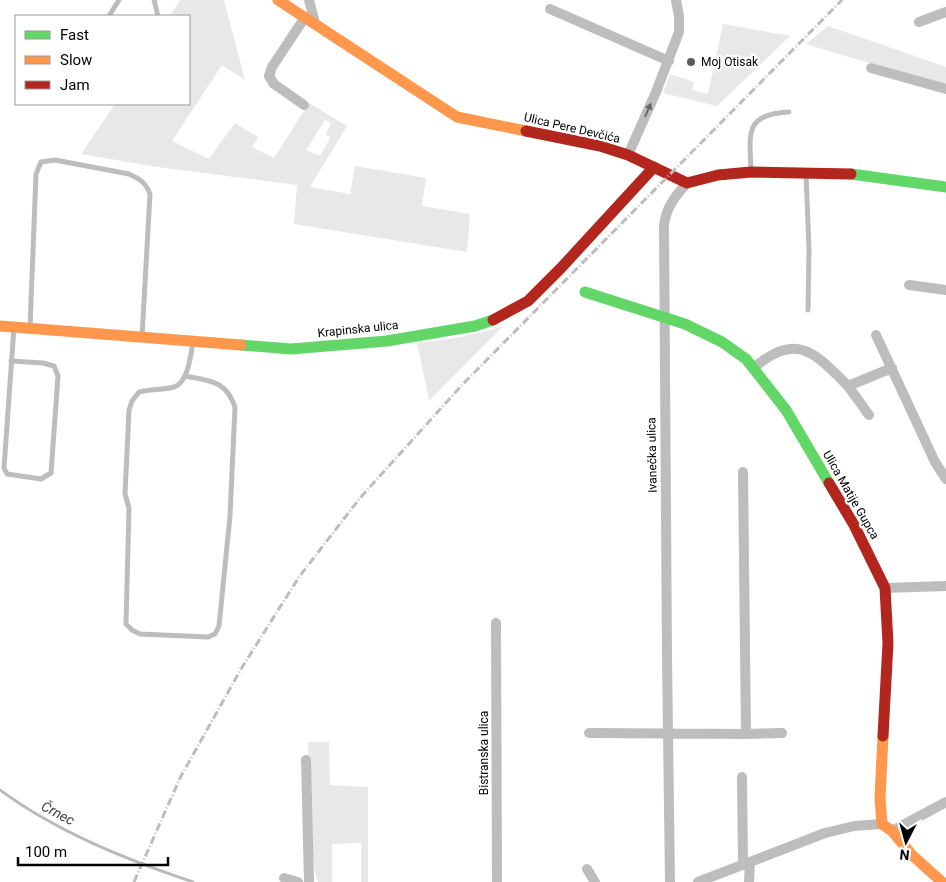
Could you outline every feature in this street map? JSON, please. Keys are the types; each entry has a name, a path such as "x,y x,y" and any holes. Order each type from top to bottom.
{"street":[{"name":"Ulica Pere Devčića","path":"278,0 457,117 582,141 628,155 687,183"},
{"path":"304,105 274,84 269,76 272,67 310,20 309,0"},
{"path":"628,155 679,32 676,0"},
{"path":"550,8 668,61"},
{"path":"919,22 946,12"},
{"path":"871,68 946,89"},
{"name":"Krapinska ulica","path":"0,326 291,349 387,341 475,326 498,318 528,301 562,268 654,167"},
{"path":"687,183 718,175 751,172 852,174 946,187"},
{"name":"Ivanečka ulica","path":"670,882 664,232 665,215 677,193 687,183"},
{"path":"909,285 946,290"},
{"name":"Ulica Matije Gupca","path":"586,292 685,324 722,342 746,359 786,410 854,525 885,588 888,643 880,798 882,824"},
{"path":"876,335 935,462 946,479"},
{"path":"754,368 771,354 790,349 805,349 825,363 848,386 869,415"},
{"path":"848,386 892,368"},
{"path":"935,462 946,461"},
{"path":"743,472 746,734"},
{"path":"885,588 946,586"},
{"name":"Bistranska ulica","path":"496,623 497,882"},
{"path":"589,733 782,733"},
{"path":"306,760 309,882"},
{"path":"742,777 749,882"},
{"path":"892,831 946,802"},
{"path":"698,882 825,833 854,826 882,824 892,831 912,855 942,882"},
{"path":"587,869 594,882"},
{"path":"284,878 298,882"}],"lane":[{"path":"110,15 119,0"},
{"path":"154,0 158,15"},
{"path":"751,172 751,132 755,123 761,117 772,113 789,112"},
{"path":"30,328 36,174 41,162 55,160 129,174 147,185 150,194 142,337"},
{"path":"806,173 809,248 808,310"},
{"path":"11,361 43,363 54,366 58,376 50,473 41,479 7,474 4,468 11,361 14,327"},
{"path":"185,376 215,382 225,388 232,399 234,407 230,516 219,626 215,634 208,637 140,634 126,624 129,508 125,494 129,410 132,401 139,392 175,387 180,383 185,376 193,341"}],"shaded area":[{"path":"180,0 224,0 245,80 222,65 172,141 209,159 235,123 258,137 252,147 274,158 309,103 347,126 310,187 350,194 355,166 426,178 422,206 470,214 467,252 294,224 297,185 150,166 81,154 114,105 190,105 190,15 171,15","holes":["325,120 331,123 326,134 330,138 320,156 306,150"]},
{"path":"723,24 790,36 717,106 663,93 670,74 694,82 692,90 708,94"},
{"path":"828,26 946,67 946,86 806,44"},
{"path":"503,326 429,401 417,342 461,337"},
{"path":"308,742 329,742 330,785 368,787 368,882 361,882 361,843 332,844 332,882 318,882 313,866"}],"waterway":[{"name":"Črnec","path":"0,790 68,832 117,854 193,882"}],"railway":[{"path":"134,882 180,778 241,669 299,577 360,498 462,385 842,0"}],"traffic: fast":[{"path":"851,174 946,187"},
{"path":"585,292 685,324 722,342 746,359 786,410 829,483"},
{"path":"241,345 291,349 387,341 475,326 493,320"}],"traffic: slow":[{"path":"278,0 457,117 526,131"},
{"path":"0,326 241,345"},
{"path":"883,736 880,798 882,824 892,831 912,855 942,882"}],"traffic: jam":[{"path":"526,131 600,146 628,155 687,183 718,175 751,172 851,174"},
{"path":"493,320 528,301 654,167"},
{"path":"829,483 854,525 885,588 888,643 883,736"}],"place":[{"name":"Moj Otisak","path":"691,62"}]}
